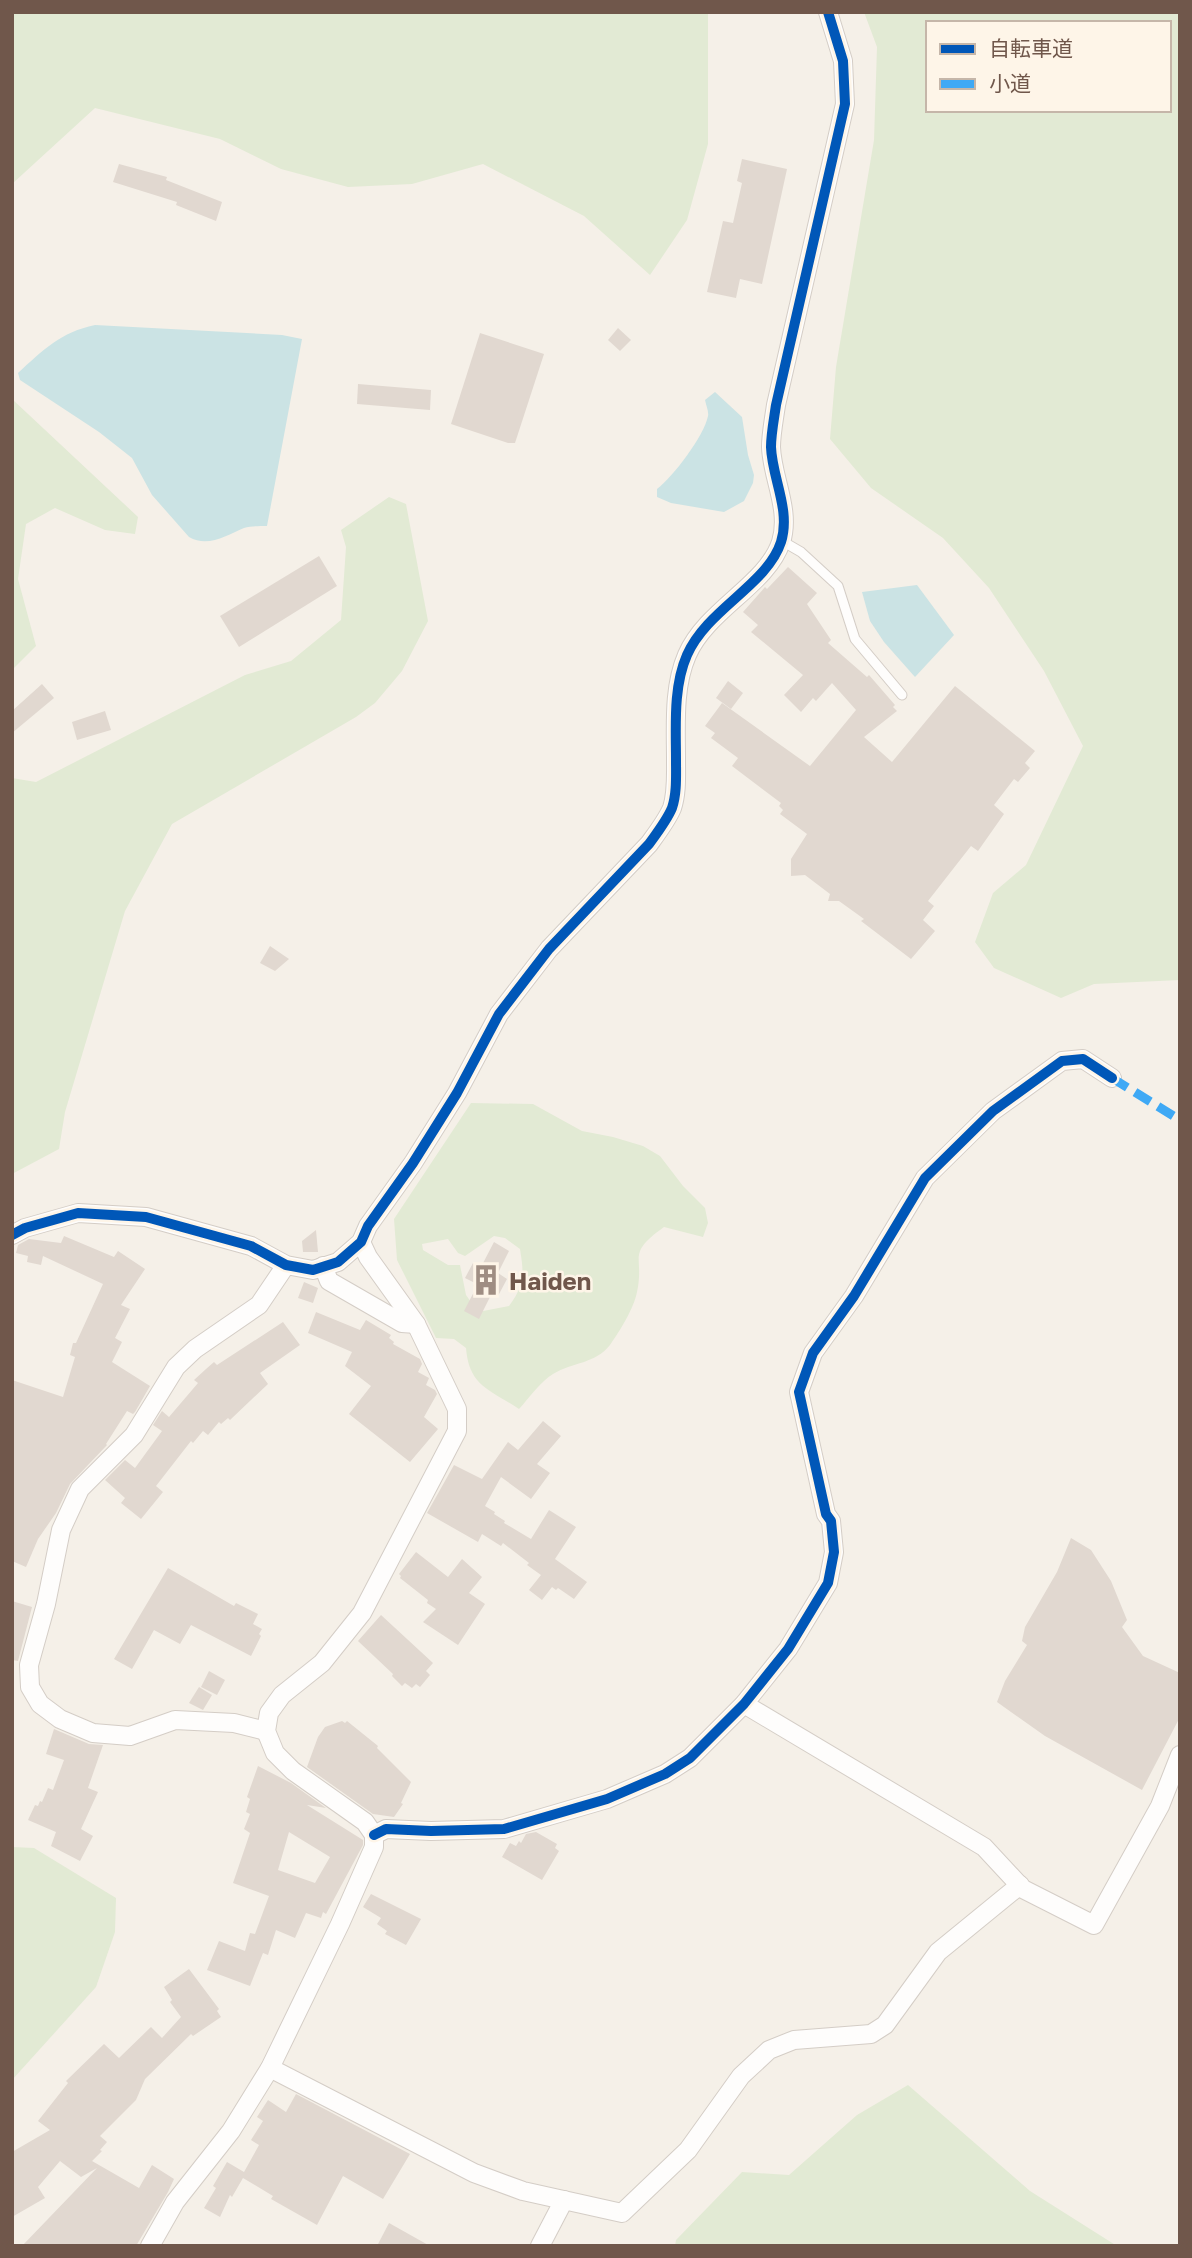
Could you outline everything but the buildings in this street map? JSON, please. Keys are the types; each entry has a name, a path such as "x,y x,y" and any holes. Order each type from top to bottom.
{"street":[{"path":"12,1235 25,1228 78,1213 146,1217 251,1246 286,1265 313,1270 338,1262 361,1242 368,1226 413,1163 457,1093 499,1014 549,950 649,844 661,827 671,808 676,786 678,686 687,654 715,615 770,565 782,541 781,496 771,448 776,405 845,104 843,61 828,12"},
{"path":"374,1835 386,1829 504,1829 607,1799 665,1774 690,1758 744,1704 788,1649 828,1583 834,1552 831,1521 826,1514 799,1392 813,1353 854,1296 925,1178 993,1111 1062,1062 1083,1059 1112,1078"},
{"path":"150,2246 175,2202 232,2132 270,2068 374,1847 374,1835 365,1822 293,1771 275,1753 266,1731 269,1713 282,1695 323,1663 362,1613 457,1431 457,1409 416,1324 368,1257 361,1242"},
{"path":"266,1731 234,1723 175,1720 130,1736 93,1733 60,1719 40,1704 30,1687 29,1665 46,1604 61,1530 80,1489 134,1435 176,1367 195,1349 259,1305 286,1265"},
{"path":"323,1266 329,1281 402,1323 416,1324"},
{"path":"744,1704 984,1847 1020,1885 1094,1926 1160,1806 1180,1755"},
{"path":"270,2068 474,2173 523,2191 622,2213 688,2150 741,2076 769,2050 794,2040 872,2035 885,2025 938,1952 1020,1885"},
{"path":"540,2246 564,2200"}],"lane":[{"path":"782,541 801,552 838,586 855,639 902,695"}],"green space":[{"path":"12,12 708,12 708,144 687,220 650,275 584,216 483,164 412,184 348,187 281,169 220,139 95,108 12,184"},
{"path":"864,12 1180,12 1180,980 1094,984 1061,998 994,968 975,942 993,893 1026,865 1083,746 1044,671 989,588 943,538 871,488 830,439 836,367 874,140 877,47"},
{"path":"12,399 138,517 135,534 105,530 55,508 26,524 18,579 36,646 12,670"},
{"path":"389,497 406,504 428,621 402,671 375,703 356,717 172,824 125,911 65,1112 59,1149 12,1174 12,778 36,782 245,675 291,661 341,620 346,547 341,530"},
{"path":"471,1103 533,1104 582,1131 643,1146 660,1156 683,1186 705,1208 708,1223 703,1237 664,1227 652,1236 640,1250 639,1280 633,1305 610,1345 598,1356 548,1377 519,1409 476,1379 471,1371 466,1348 454,1339 436,1338 397,1260 394,1219","holes":["494,1236 505,1238 520,1249 521,1285 509,1306 478,1312 466,1295 460,1265 448,1265 423,1250 422,1244 448,1239 458,1253 465,1256"]},
{"path":"12,1847 34,1848 116,1898 115,1932 96,1987 12,2080"},
{"path":"908,2085 1030,2191 1117,2246 675,2246 676,2240 742,2172 789,2175 857,2115"}],"water":[{"path":"95,325 282,335 302,339 267,526 244,528 210,541 189,537 152,495 132,458 99,432 20,380 18,373 53,343 72,332"},
{"path":"715,392 742,417 754,475 744,501 724,512 671,503 657,497 657,489 679,466 701,434 708,416 705,400"},
{"path":"917,585 954,635 915,677 884,642 870,621 862,592"}],"marked path":[{"path":"1112,1078 1180,1120"}],"cycle path":[{"path":"12,1235 25,1228 78,1213 146,1217 251,1246 286,1265 313,1270 338,1262 361,1242 368,1226 413,1163 457,1093 499,1014 549,949 649,844 662,826 675,796 677,693 687,655 708,624 763,571 781,542 784,518 771,447 776,405 845,104 843,61 828,12"},
{"path":"374,1835 386,1829 504,1829 607,1799 665,1774 690,1758 744,1704 788,1649 828,1583 834,1552 831,1521 826,1514 799,1392 813,1353 854,1296 925,1178 993,1111 1062,1061 1083,1059 1112,1078"}],"place":[{"name":"Haiden","path":"486,1280"}]}
